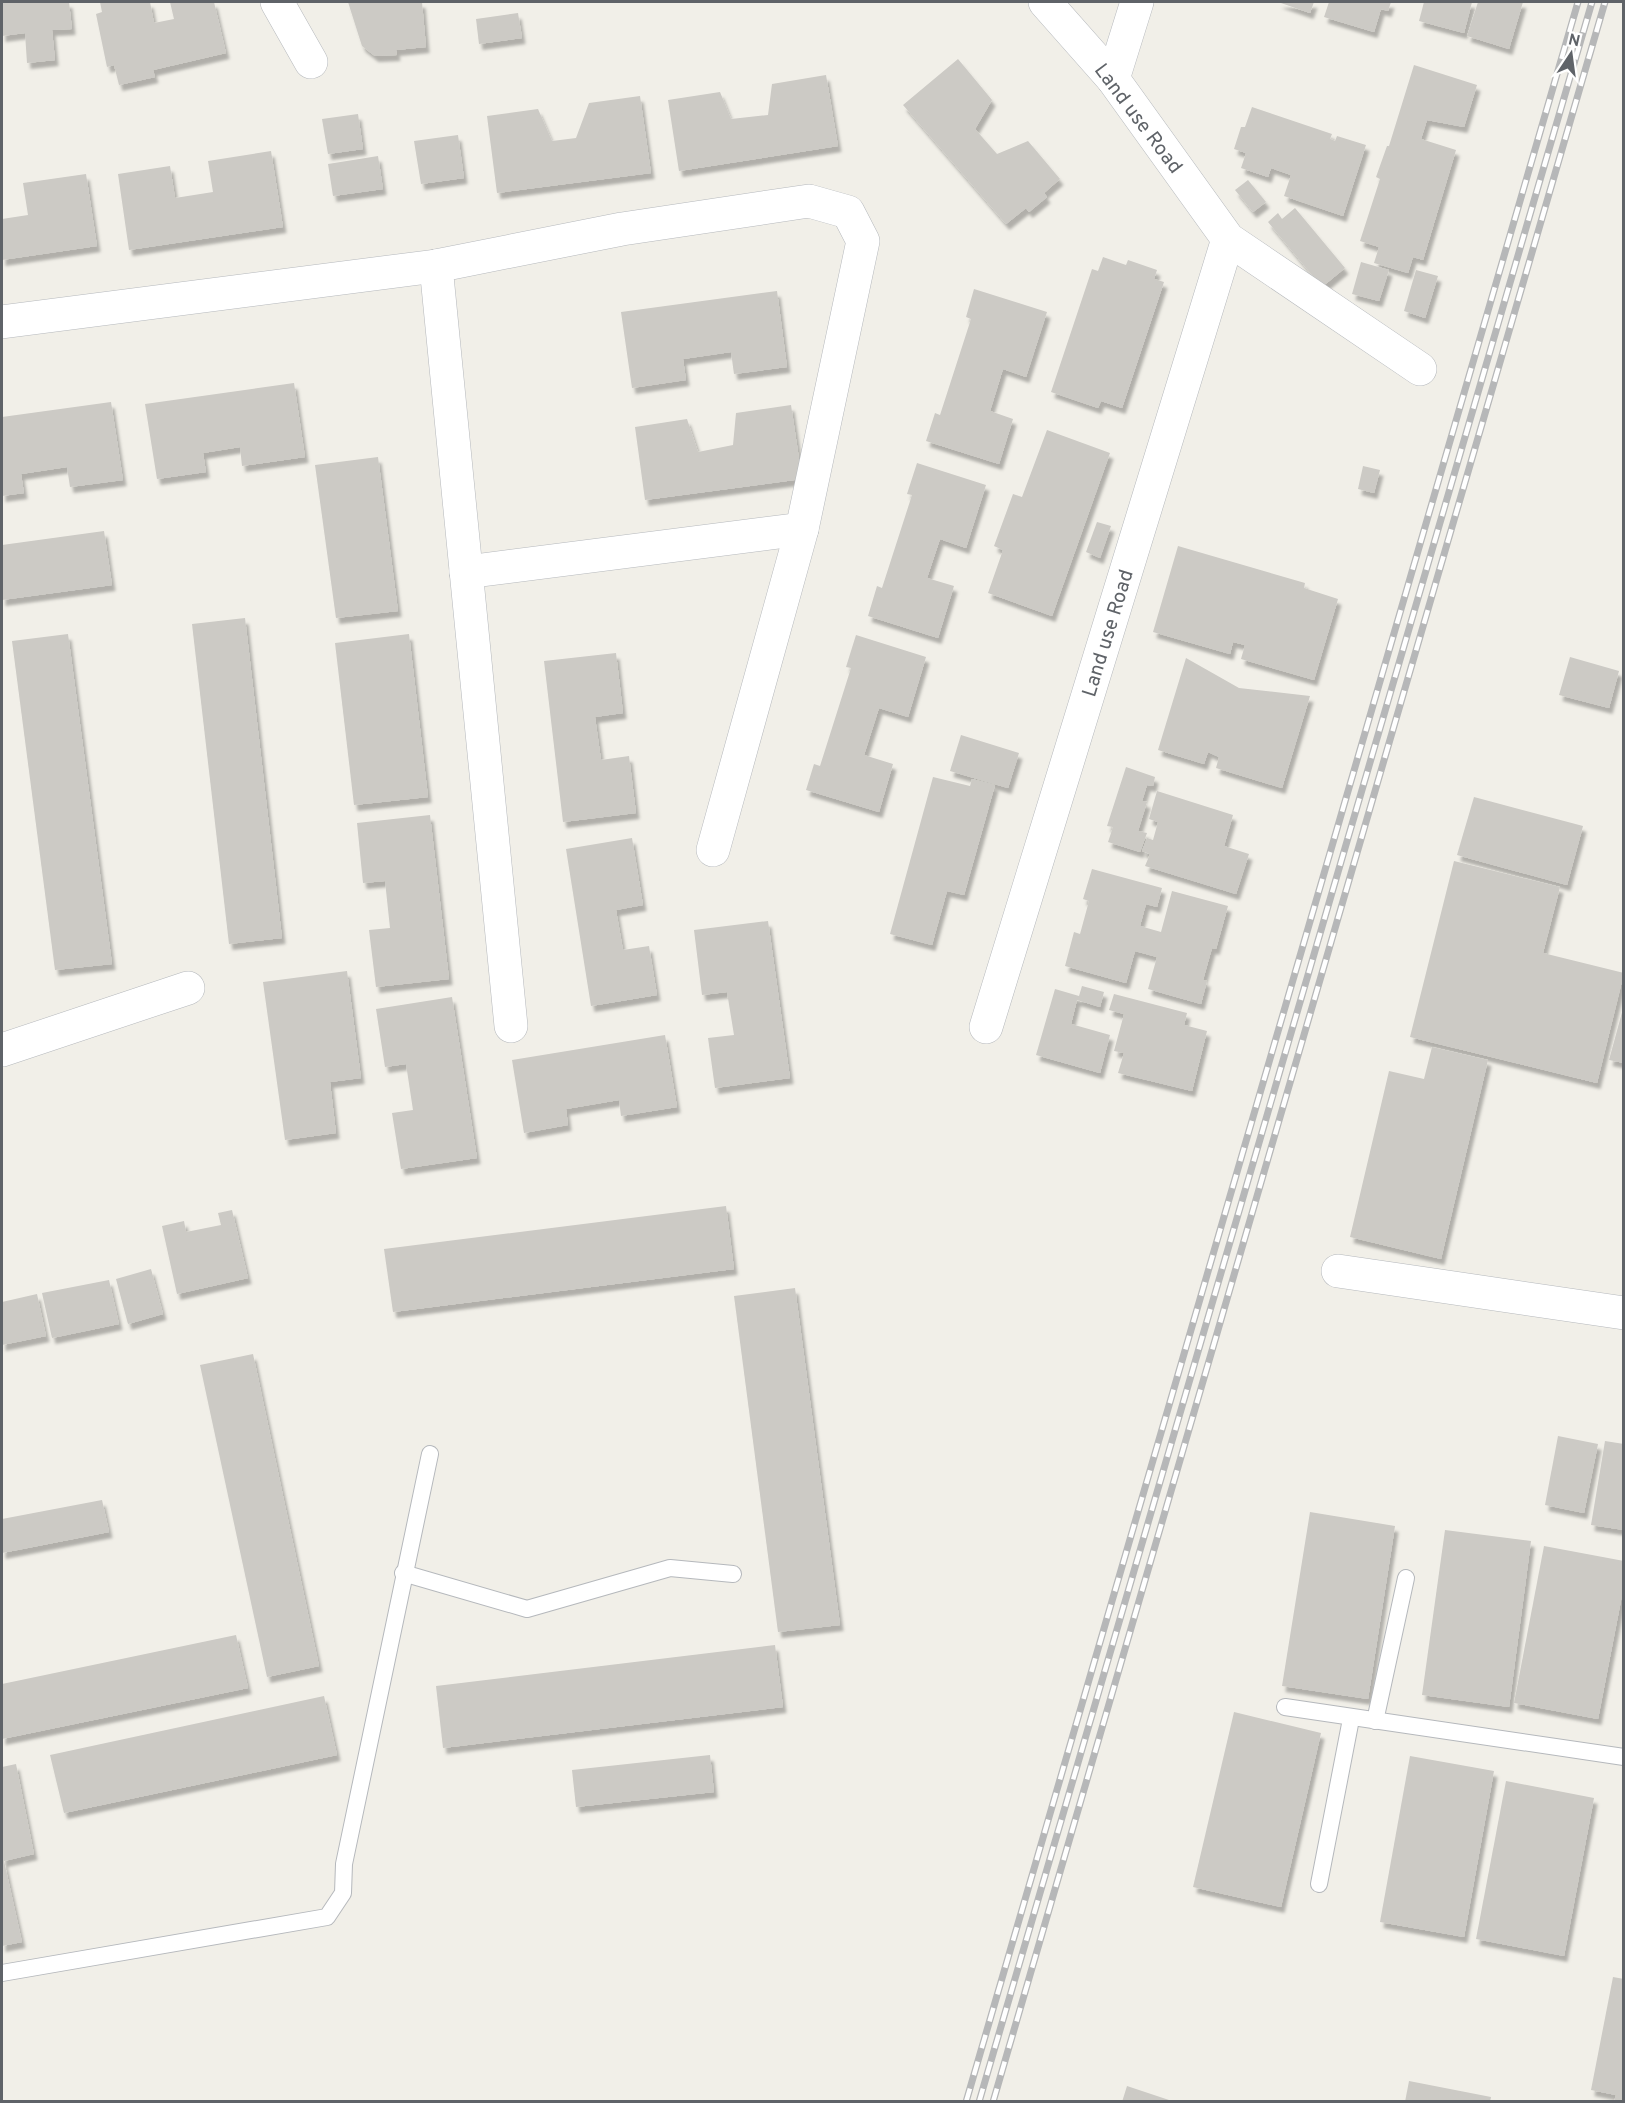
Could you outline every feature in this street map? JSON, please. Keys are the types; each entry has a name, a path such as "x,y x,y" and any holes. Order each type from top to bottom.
{"street":[{"path":"278,2 311,62"},
{"name":"Land use Road","path":"1045,2 1113,79 1228,239 1420,369"},
{"path":"1113,79 1137,2"},
{"path":"2,322 436,266 622,229 809,201 848,212 863,241 802,529 713,850"},
{"name":"Land use Road","path":"986,1027 1228,239"},
{"path":"436,266 511,1026"},
{"path":"466,572 802,529"},
{"path":"2,1050 188,988"},
{"path":"1338,1271 1623,1313"}],"lane":[{"path":"2,1973 327,1917 343,1893 344,1864 403,1573 430,1454"},
{"path":"403,1573 527,1609 670,1568 733,1574"},
{"path":"1376,1721 1406,1578"},
{"path":"1285,1707 1351,1719 1623,1757"},
{"path":"1319,1884 1351,1719"}],"building":[{"path":"2,2 69,2 72,29 52,30 55,60 27,63 25,33 2,36"},
{"path":"100,2 150,2 154,23 174,19 170,2 214,2 226,53 153,70 155,77 119,85 114,65 107,67 96,14 102,12"},
{"path":"348,2 422,2 426,47 396,50 397,55 375,56 362,46"},
{"path":"1278,2 1314,2 1310,13"},
{"path":"1329,2 1391,2 1388,11 1381,9 1374,32 1324,17"},
{"path":"1424,2 1472,2 1464,33 1419,21"},
{"path":"1478,2 1523,2 1509,49 1467,36"},
{"path":"518,13 522,38 479,44 476,19"},
{"path":"958,59 992,100 975,129 997,154 1028,141 1060,179 1044,193 1047,197 1029,212 1026,208 1006,224 903,105"},
{"path":"1414,65 1477,85 1464,127 1427,120 1421,139 1456,150 1423,260 1413,257 1408,273 1374,263 1379,247 1360,241 1380,179 1376,177 1387,146 1389,146"},
{"path":"826,75 838,146 679,171 668,100 720,92 731,119 768,115 772,84"},
{"path":"640,96 651,173 497,193 487,116 538,109 552,141 576,138 589,103"},
{"path":"1252,107 1332,134 1330,139 1335,141 1337,136 1366,145 1343,216 1284,196 1291,175 1271,168 1268,177 1241,168 1246,153 1234,149 1241,127 1245,127"},
{"path":"358,114 363,149 328,154 322,119"},
{"path":"458,135 464,178 421,184 414,141"},
{"path":"271,151 283,227 129,250 118,174 170,166 175,198 213,192 208,161"},
{"path":"378,156 383,189 333,196 328,164"},
{"path":"86,174 97,246 2,260 2,219 28,215 23,183"},
{"path":"1248,180 1266,202 1253,212 1235,190"},
{"path":"1295,208 1345,268 1322,287 1268,222 1278,213 1282,219"},
{"path":"1103,257 1126,265 1128,260 1157,270 1154,279 1164,282 1122,408 1101,401 1098,408 1051,392 1092,269 1098,271"},
{"path":"1361,262 1389,270 1379,301 1352,294"},
{"path":"1416,270 1438,276 1425,318 1404,311"},
{"path":"974,289 1047,312 1026,377 1003,369 990,411 1013,419 999,464 926,441 935,413 940,415 971,319 966,317"},
{"path":"777,291 787,367 734,374 731,352 683,359 686,380 632,388 621,312"},
{"path":"294,383 305,457 242,466 240,447 203,453 206,472 157,479 145,404"},
{"path":"111,402 123,480 70,487 67,467 21,474 24,493 2,496 2,417"},
{"path":"791,405 802,479 645,500 635,427 687,419 698,452 733,445 736,413"},
{"path":"1047,430 1110,453 1052,616 988,593 1003,550 994,546 1013,494 1022,497"},
{"path":"378,457 398,611 336,618 315,465"},
{"path":"917,463 986,485 966,548 940,539 927,578 954,586 938,638 868,616 877,586 882,588 912,495 907,494"},
{"path":"1363,466 1380,470 1374,493 1358,489"},
{"path":"1097,522 1111,526 1100,558 1086,552"},
{"path":"104,531 112,585 2,600 2,545"},
{"path":"1178,546 1305,583 1304,588 1338,599 1314,680 1241,659 1245,645 1233,642 1230,654 1153,632"},
{"path":"245,618 282,938 229,944 192,624"},
{"path":"68,634 112,964 55,970 12,641"},
{"path":"409,634 428,797 354,805 335,643"},
{"path":"856,635 926,657 908,717 879,708 864,755 893,764 879,812 806,790 814,764 820,766 851,668 846,667"},
{"path":"616,653 623,713 595,717 601,760 629,756 636,813 563,822 544,661"},
{"path":"1570,657 1619,671 1609,708 1559,695"},
{"path":"1186,658 1239,688 1310,696 1282,788 1216,768 1219,757 1208,752 1204,764 1158,750"},
{"path":"961,735 1019,753 1008,788 950,771"},
{"path":"1126,767 1155,777 1153,786 1147,785 1142,801 1147,802 1138,831 1147,833 1140,852 1108,842 1113,827 1107,826"},
{"path":"933,777 970,786 972,779 995,785 964,895 947,891 932,945 890,934"},
{"path":"1157,791 1233,815 1224,846 1249,854 1236,894 1145,866 1150,854 1142,851 1147,838 1153,840 1158,822 1149,819"},
{"path":"1474,797 1583,826 1567,885 1457,855"},
{"path":"430,815 449,979 376,987 369,930 390,928 385,881 363,883 357,823"},
{"path":"632,838 643,905 616,910 623,950 649,946 657,995 591,1006 566,849"},
{"path":"1454,861 1560,887 1543,953 1624,973 1597,1083 1410,1037"},
{"path":"1092,869 1162,888 1157,907 1146,904 1140,926 1161,932 1172,891 1228,906 1216,949 1212,948 1203,980 1207,981 1201,1004 1148,989 1157,957 1135,951 1126,983 1065,966 1074,932 1080,934 1089,901 1083,899"},
{"path":"768,921 790,1078 715,1088 708,1038 734,1035 727,992 702,995 694,930"},
{"path":"347,971 361,1078 330,1082 336,1133 285,1140 263,982"},
{"path":"1082,986 1104,992 1100,1007 1077,1000 1071,1024 1110,1035 1100,1073 1036,1055 1055,989 1079,996"},
{"path":"1114,994 1187,1013 1184,1025 1207,1031 1192,1091 1118,1073 1124,1053 1114,1051 1124,1014 1109,1010"},
{"path":"452,997 477,1158 401,1169 392,1113 413,1110 406,1064 385,1067 376,1009"},
{"path":"1624,1005 1624,1063 1609,1060"},
{"path":"665,1035 677,1107 621,1116 619,1100 566,1109 568,1125 524,1133 512,1060"},
{"path":"1432,1047 1488,1060 1441,1259 1350,1237 1389,1071 1424,1079"},
{"path":"726,1206 734,1269 393,1312 384,1249"},
{"path":"232,1210 248,1278 177,1294 162,1226 184,1221 186,1232 221,1225 218,1213"},
{"path":"151,1269 163,1314 128,1324 116,1279"},
{"path":"109,1280 119,1324 52,1338 42,1293"},
{"path":"795,1288 840,1625 778,1632 734,1296"},
{"path":"37,1294 46,1336 2,1345 2,1302"},
{"path":"253,1354 319,1666 267,1677 200,1365"},
{"path":"1558,1436 1598,1444 1584,1513 1545,1505"},
{"path":"1605,1441 1624,1444 1624,1530 1591,1525"},
{"path":"102,1500 109,1532 2,1553 2,1519"},
{"path":"1310,1512 1395,1526 1368,1699 1282,1686"},
{"path":"1445,1530 1531,1541 1509,1707 1422,1695"},
{"path":"1544,1546 1624,1561 1624,1585 1598,1719 1514,1703"},
{"path":"236,1635 248,1688 2,1739 2,1684"},
{"path":"775,1645 783,1707 443,1748 436,1686"},
{"path":"324,1696 337,1755 64,1813 50,1755"},
{"path":"1234,1712 1321,1733 1281,1907 1193,1887"},
{"path":"710,1755 714,1792 576,1807 572,1770"},
{"path":"1410,1756 1494,1771 1464,1937 1380,1922"},
{"path":"16,1764 34,1854 4,1861 22,1942 2,1946 2,1767"},
{"path":"1506,1781 1594,1798 1564,1956 1476,1939"},
{"path":"1613,1977 1624,1979 1624,2102 1614,2102 1616,2095 1591,2090"},
{"path":"1409,2081 1491,2097 1490,2102 1405,2102"},
{"path":"1127,2086 1172,2101 1172,2102 1122,2102"}],"railway":[{"path":"966,2102 1578,2"},
{"path":"979,2102 1592,2"},
{"path":"993,2102 1605,2"}]}
